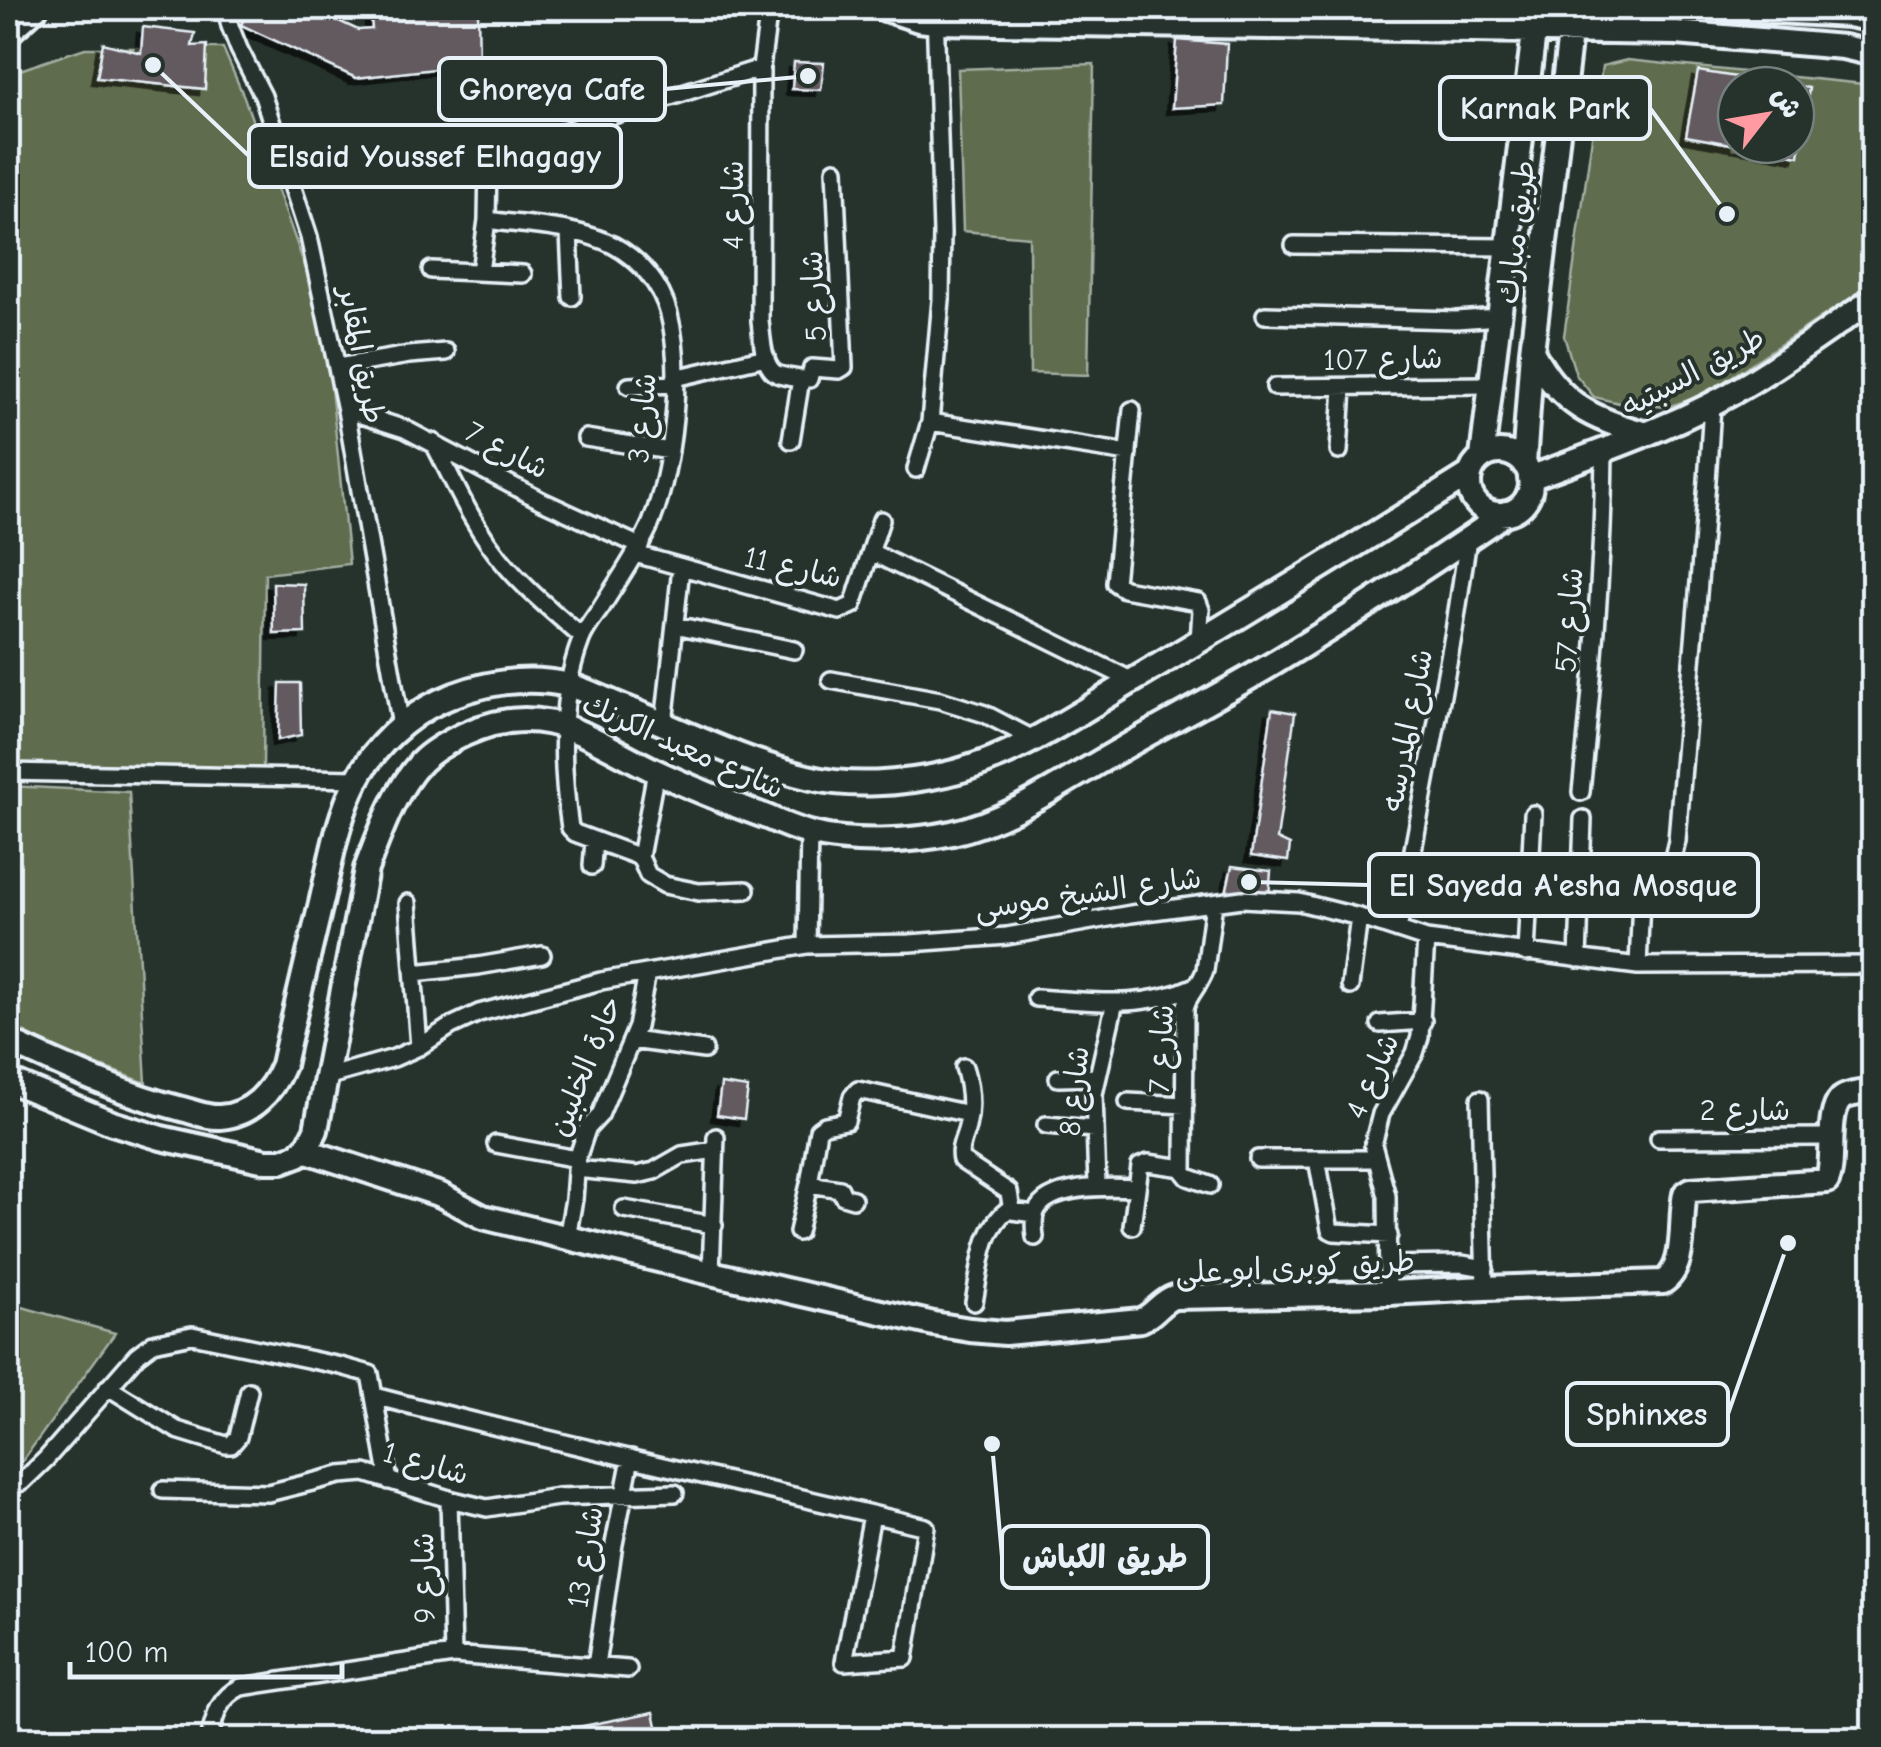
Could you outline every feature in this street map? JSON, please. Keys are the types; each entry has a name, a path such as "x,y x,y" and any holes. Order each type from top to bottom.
{"street":[{"path":"8,33 36,8"},
{"name":"طريق المقابر","path":"226,8 230,26 262,96 309,237 338,367 401,726"},
{"name":"شارع 4","path":"766,357 760,321 762,68 769,8"},
{"path":"885,8 919,20 935,15 1535,19 1570,32 1676,33 1874,54"},
{"name":"طريق مبارك","path":"1527,471 1532,351 1572,8"},
{"path":"1724,8 1874,20"},
{"path":"916,469 930,422 941,300 935,15"},
{"name":"طريق مبارك","path":"1476,466 1500,318 1535,19"},
{"path":"286,166 464,166 488,162 596,120 762,68"},
{"path":"596,120 608,152"},
{"path":"480,272 488,162"},
{"name":"شارع 5","path":"801,379 808,379 812,368 844,367 835,170"},
{"name":"شارع 3","path":"486,220 590,235 616,246 638,262 656,285 668,311 675,381 670,451 659,500 637,550 582,637 568,685 564,725 570,828 594,840"},
{"path":"570,232 572,297"},
{"path":"1294,246 1508,248"},
{"path":"430,270 523,274"},
{"name":"طريق السبتيه","path":"1527,471 1604,450 1712,404 1750,383 1874,298"},
{"path":"1265,315 1500,318"},
{"path":"1532,351 1551,382 1578,408 1599,420 1647,434"},
{"path":"338,367 446,352"},
{"path":"629,386 675,381 766,357 774,373 801,379 790,440"},
{"name":"شارع 107","path":"1275,387 1491,385"},
{"path":"1339,451 1343,388"},
{"path":"1638,966 1642,877 1672,862 1677,842 1712,404"},
{"name":"شارع 7","path":"346,410 405,428 637,550"},
{"path":"1132,410 1114,583 1124,589 1198,602 1199,642"},
{"path":"930,422 1128,453"},
{"path":"586,438 670,451"},
{"path":"433,442 494,550 520,581 582,637"},
{"name":"شارع 57","path":"1581,792 1594,664 1604,450"},
{"path":"1493,452 1515,456 1527,471 1530,490 1517,509 1494,514 1473,499 1469,487 1476,466 1493,452"},
{"name":"شارع معبد الكرنك","path":"8,1042 152,1102 215,1118 252,1106 271,1088 283,1065 341,820 357,780 374,754 401,726 428,706 459,692 525,680 568,685 770,766 811,778 896,782 944,774 991,760 1033,739 1199,642 1476,466"},
{"name":"شارع معبد الكرنك","path":"304,1150 316,1130 366,870 399,795 421,762 448,742 500,722 521,719 564,725 656,771 810,833 896,840 952,833 1006,815 1271,665 1506,514"},
{"name":"شارع 11","path":"637,550 681,568 840,611 853,604 882,520"},
{"name":"شارع المدرسه","path":"1398,930 1468,539"},
{"path":"871,552 1132,681"},
{"path":"664,724 681,568"},
{"path":"675,625 794,650"},
{"path":"831,680 940,700 985,714 1033,739"},
{"path":"656,771 640,857 648,875 666,885 699,892 746,890"},
{"path":"8,772 357,780"},
{"path":"1526,953 1533,814"},
{"path":"1578,959 1584,819"},
{"path":"806,945 810,833"},
{"path":"592,866 594,840 640,857"},
{"name":"شارع الشيخ موسى","path":"326,1077 379,1064 479,1014 601,981 806,945 1007,936 1242,899 1299,902 1426,939 1638,966 1874,964"},
{"path":"408,903 419,1046"},
{"name":"شارع 7","path":"1183,1168 1185,1008 1206,970 1214,903"},
{"path":"320,906 357,913"},
{"path":"1350,986 1359,918"},
{"name":"شارع 4","path":"1388,1293 1387,1196 1373,1145 1381,1114 1415,1053 1423,1021 1426,939"},
{"path":"414,974 542,955"},
{"name":"حارة الخلبين","path":"566,1238 577,1164 588,1129 600,1115 632,1040 642,1010 647,973"},
{"path":"1036,998 1130,1003 1166,998 1198,984"},
{"name":"شارع 8","path":"1097,1186 1097,1077 1114,1002"},
{"path":"1380,1024 1423,1021"},
{"path":"632,1040 704,1050"},
{"path":"964,1067 969,1114 959,1156 964,1164 1009,1192 1010,1208 1016,1213 1034,1214"},
{"path":"1058,1078 1097,1077"},
{"path":"8,1080 112,1123 161,1138 266,1162 282,1161 304,1150"},
{"path":"798,1232 818,1130 846,1121 852,1097 858,1090 969,1114"},
{"name":"طريق كوبرى ابو على","path":"304,1150 441,1195 483,1217 934,1324 1005,1332 1141,1320 1174,1297 1388,1293 1484,1278 1663,1282 1677,1269 1685,1194 1691,1190 1824,1182 1831,1175 1830,1136 1840,1100 1874,1091"},
{"path":"1480,1099 1484,1278"},
{"path":"1128,1102 1185,1105"},
{"path":"1046,1125 1094,1129"},
{"name":"شارع 2","path":"1659,1138 1830,1136"},
{"path":"496,1144 637,1175 654,1171 682,1154 716,1144 712,1273"},
{"path":"1258,1159 1375,1160"},
{"path":"1318,1159 1330,1230 1389,1235"},
{"path":"1132,1226 1139,1170 1144,1163 1183,1168 1188,1177 1210,1186"},
{"path":"810,1184 840,1188 843,1196 853,1199"},
{"path":"1035,1236 1034,1214 1044,1202 1060,1194 1097,1186 1137,1188"},
{"path":"974,1302 987,1235 992,1224 1010,1208"},
{"path":"624,1209 714,1225"},
{"path":"1389,1265 1462,1264 1484,1278"},
{"path":"8,1486 22,1482 136,1355 153,1343 192,1335 370,1374 390,1480"},
{"path":"108,1387 177,1430 226,1445 236,1441 249,1391"},
{"path":"374,1396 473,1422 872,1514 926,1528 904,1658 844,1662 872,1514"},
{"name":"شارع 13","path":"596,1666 631,1458"},
{"name":"شارع 1","path":"163,1490 268,1494 365,1473 487,1508 558,1497 675,1493"},
{"name":"شارع 9","path":"450,1499 453,1655"},
{"path":"209,1740 219,1704 228,1693 241,1687 453,1655 628,1669"}],"green space":[{"path":"85,48 223,48 324,319 349,564 265,574 263,769 8,768 8,74"},
{"path":"1627,60 1716,69 1716,165 1816,165 1816,79 1873,85 1873,283 1704,395 1667,407 1594,397 1576,375 1564,336 1602,66"},
{"path":"1094,64 1088,375 1030,373 1029,237 963,231 958,69"},
{"path":"8,786 129,792 146,1083 60,1051 8,1024"},
{"path":"8,1303 115,1333 8,1481"}],"building":[{"path":"249,8 311,8 358,30 372,29 370,9 478,8 479,64 356,78 241,25"},
{"path":"143,27 195,33 192,46 207,45 205,89 97,78 103,43 141,53"},
{"path":"1177,40 1227,44 1224,105 1172,108"},
{"path":"794,62 824,63 821,90 792,89"},
{"path":"1698,71 1716,74 1716,141 1686,136"},
{"path":"273,583 304,584 305,633 274,634"},
{"path":"280,683 300,683 301,735 278,740"},
{"path":"1272,709 1295,713 1277,839 1290,845 1288,861 1251,856"},
{"path":"1232,866 1271,871 1269,896 1226,893"},
{"path":"721,1084 748,1088 744,1119 717,1115"},
{"path":"654,1712 660,1740 512,1740"}],"place":[{"name":"Elsaid Youssef Elhagagy","path":"153,65"},
{"name":"Ghoreya Cafe","path":"808,76"},
{"name":"Karnak Park","path":"1727,214"},
{"name":"El Sayeda A'esha Mosque","path":"1249,882"},
{"name":"Sphinxes","path":"1788,1243"},
{"name":"طريق الكباش","path":"992,1444"}]}
